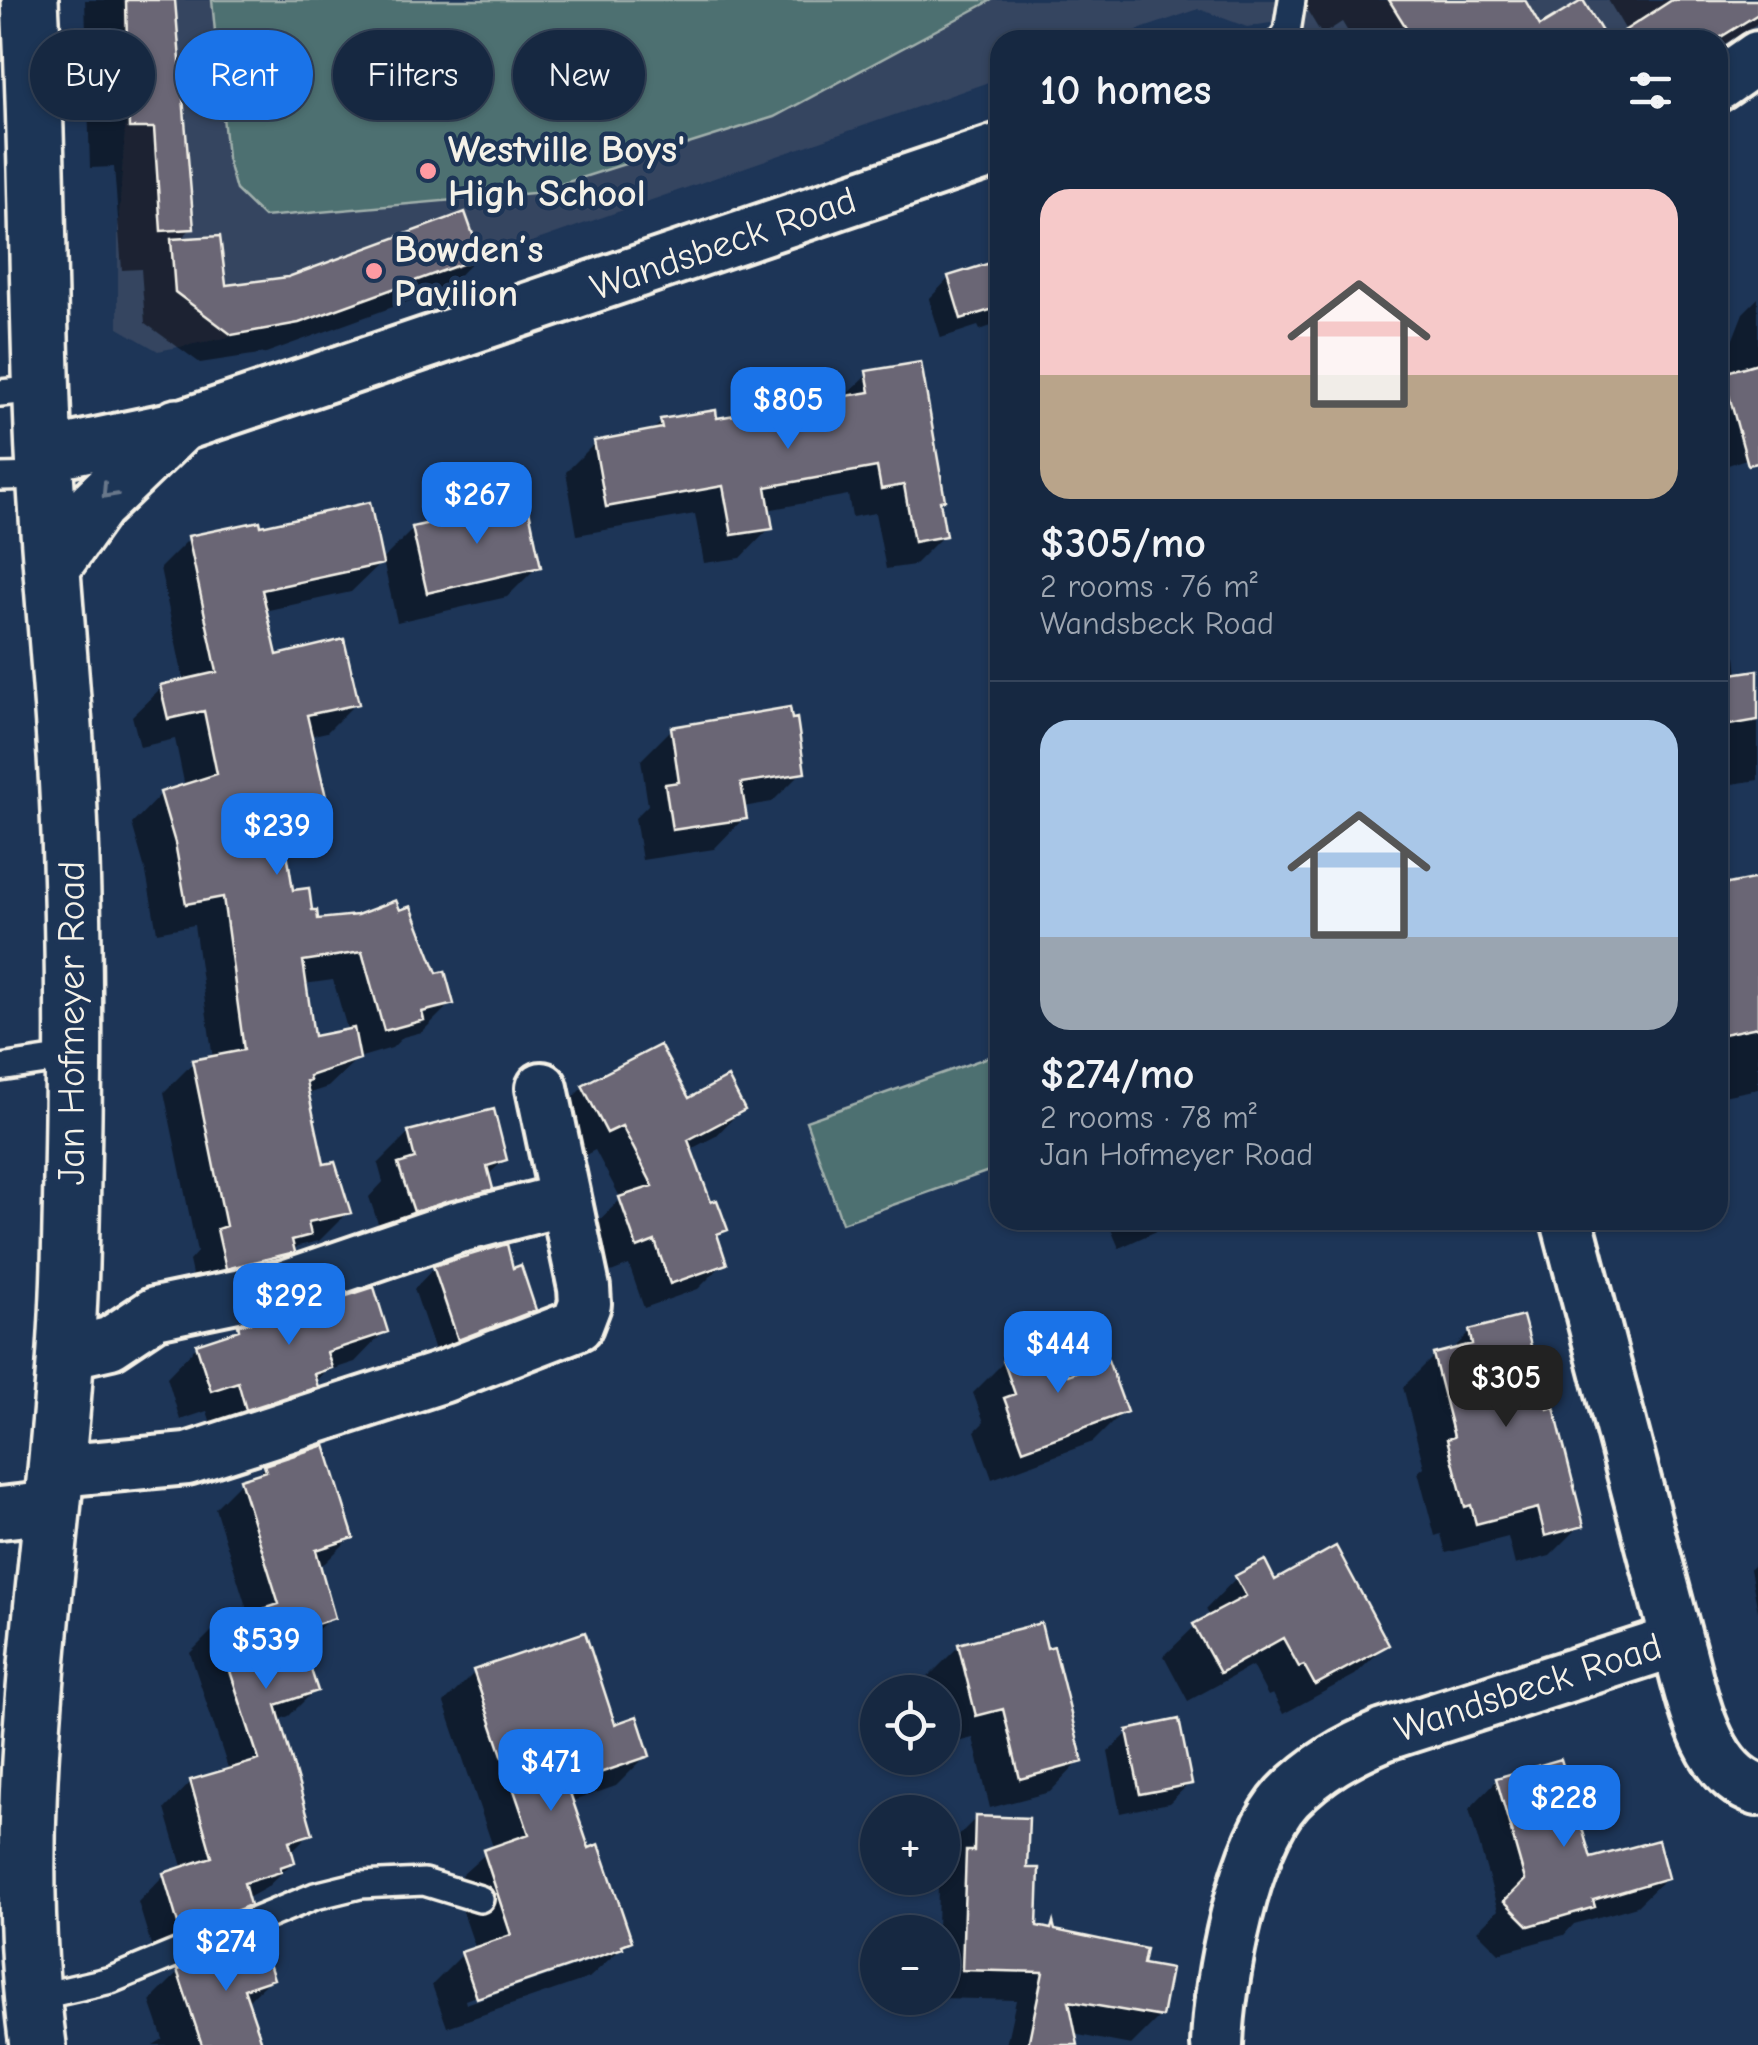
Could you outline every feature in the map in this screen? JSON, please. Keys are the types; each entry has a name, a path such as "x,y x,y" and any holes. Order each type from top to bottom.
{"street":[{"name":"Jan Hofmeyer Road","path":"20,20 21,391 30,469 52,568 69,810 73,1057 66,1353 25,1823 35,2022"},
{"path":"1728,77 1758,57"},
{"name":"Wandsbeck Road","path":"30,469 177,427 990,151"},
{"path":"52,568 96,505 177,427"},
{"path":"0,1513 56,1489 188,1459 442,1376 577,1325 585,1304 542,1088"},
{"path":"66,1353 110,1343 155,1314 285,1286 454,1228 564,1200"},
{"name":"Wandsbeck Road","path":"1217,2045 1231,1936 1250,1873 1285,1800 1314,1772 1344,1752 1384,1734 1677,1641 1570,1230"},
{"path":"1677,1641 1703,1727 1718,1758 1734,1778 1758,1790"}],"lane":[{"path":"1287,30 1292,0"},
{"path":"0,1068 73,1057"},
{"path":"35,2022 111,1980 315,1896 360,1885 424,1882 480,1898"}],"shaded area":[{"name":"Westville Boys' High School","path":"123,0 1758,0 1758,41 1728,59 1728,30 1282,30 1270,23 1247,27 1199,9 1138,30 990,30 990,82 298,324 158,351 118,328 118,229 126,120 155,120 155,30 124,30"}],"green space":[{"path":"212,0 992,0 774,117 533,193 264,217 236,190 227,158 223,120 313,120 313,30 215,30"},
{"path":"990,1057 990,1171 842,1223 806,1121"}],"building":[{"path":"126,0 175,0 175,120 185,120 194,229 161,231 154,128 129,128 129,120 155,120 155,30 127,30"},
{"path":"1389,0 1525,0 1540,26 1583,0 1601,30 1408,30"},
{"path":"1672,0 1758,0 1758,14 1728,33 1626,30"},
{"name":"Bowden’s Pavilion","path":"465,212 481,257 299,323 232,335 175,292 171,239 220,236 226,285 288,277"},
{"path":"990,263 990,310 961,319 948,276"},
{"path":"921,362 945,500 940,501 946,536 914,542 904,485 881,489 877,467 766,487 773,529 732,535 723,486 606,507 594,441 662,428 660,419 716,410 717,418 870,392 866,371"},
{"path":"1758,363 1758,463 1748,465 1728,391 1728,372"},
{"path":"527,501 541,567 427,593 412,527"},
{"path":"370,502 383,564 262,590 277,655 344,639 359,704 307,715 326,797 280,808 293,890 309,888 312,910 317,910 318,919 357,915 396,900 400,910 411,906 437,973 445,971 454,1004 422,1012 424,1020 384,1031 362,952 303,961 314,1036 354,1028 360,1059 309,1076 306,1081 324,1164 335,1162 351,1213 308,1222 311,1235 292,1240 295,1252 226,1269 217,1229 226,1226 192,1060 244,1050 223,897 186,904 175,843 160,792 217,774 204,711 168,719 160,685 217,672 188,536 260,521 261,526"},
{"path":"1758,670 1758,720 1728,725 1728,674"},
{"path":"790,707 792,719 797,718 805,773 741,783 747,819 672,830 665,784 679,782 671,727"},
{"path":"1758,878 1758,1027 1728,1033 1728,884"},
{"path":"660,1045 689,1098 728,1077 745,1110 688,1140 711,1202 717,1200 728,1230 717,1234 727,1264 670,1284 655,1241 637,1248 619,1197 653,1186 622,1126 607,1133 582,1085"},
{"path":"494,1109 507,1160 487,1166 493,1189 414,1212 398,1164 415,1159 408,1131"},
{"path":"507,1244 513,1268 521,1265 536,1310 458,1340 433,1266"},
{"path":"374,1287 388,1332 327,1352 332,1368 314,1374 318,1387 246,1410 238,1382 211,1391 196,1344 239,1330 238,1325 294,1313"},
{"path":"1523,1316 1548,1409 1554,1407 1584,1526 1545,1536 1538,1508 1476,1524 1471,1505 1465,1507 1447,1439 1454,1437 1433,1354 1472,1344 1469,1330"},
{"path":"1055,1340 1068,1375 1108,1360 1127,1412 1023,1450 1004,1398 1015,1394 1003,1360"},
{"path":"325,1445 354,1538 316,1550 335,1618 298,1630 318,1691 276,1705 313,1834 289,1841 295,1862 280,1867 281,1872 244,1883 250,1905 181,1934 163,1873 212,1857 190,1780 259,1760 215,1625 279,1604 240,1479 266,1471 264,1465"},
{"path":"1336,1546 1389,1645 1315,1685 1304,1665 1299,1667 1283,1638 1220,1673 1193,1624 1246,1596 1235,1576 1265,1560 1275,1580"},
{"path":"1041,1623 1047,1648 1054,1646 1083,1762 1020,1779 1003,1709 976,1716 958,1644"},
{"path":"585,1632 615,1724 637,1716 650,1756 567,1784 589,1848 599,1844 632,1941 623,1948 477,1998 461,1952 511,1935 483,1850 529,1834 473,1670"},
{"path":"1179,1719 1192,1784 1140,1794 1127,1730"},
{"path":"1561,1759 1591,1858 1658,1840 1668,1878 1593,1900 1595,1907 1529,1926 1504,1901 1525,1880 1496,1778"},
{"path":"975,1816 1029,1818 1027,1868 1039,1868 1037,1926 1051,1929 1053,1922 1055,1930 1146,1949 1143,1964 1171,1969 1162,2017 1069,2001 1078,2045 1028,2045 1043,1972 962,1970 966,1851 974,1851"},
{"path":"260,1936 274,1979 244,1989 263,2045 202,2045 177,1970"}],"place":[{"name":"Westville Boys' High School","path":"428,171"},
{"name":"Bowden’s Pavilion","path":"374,271"}]}
